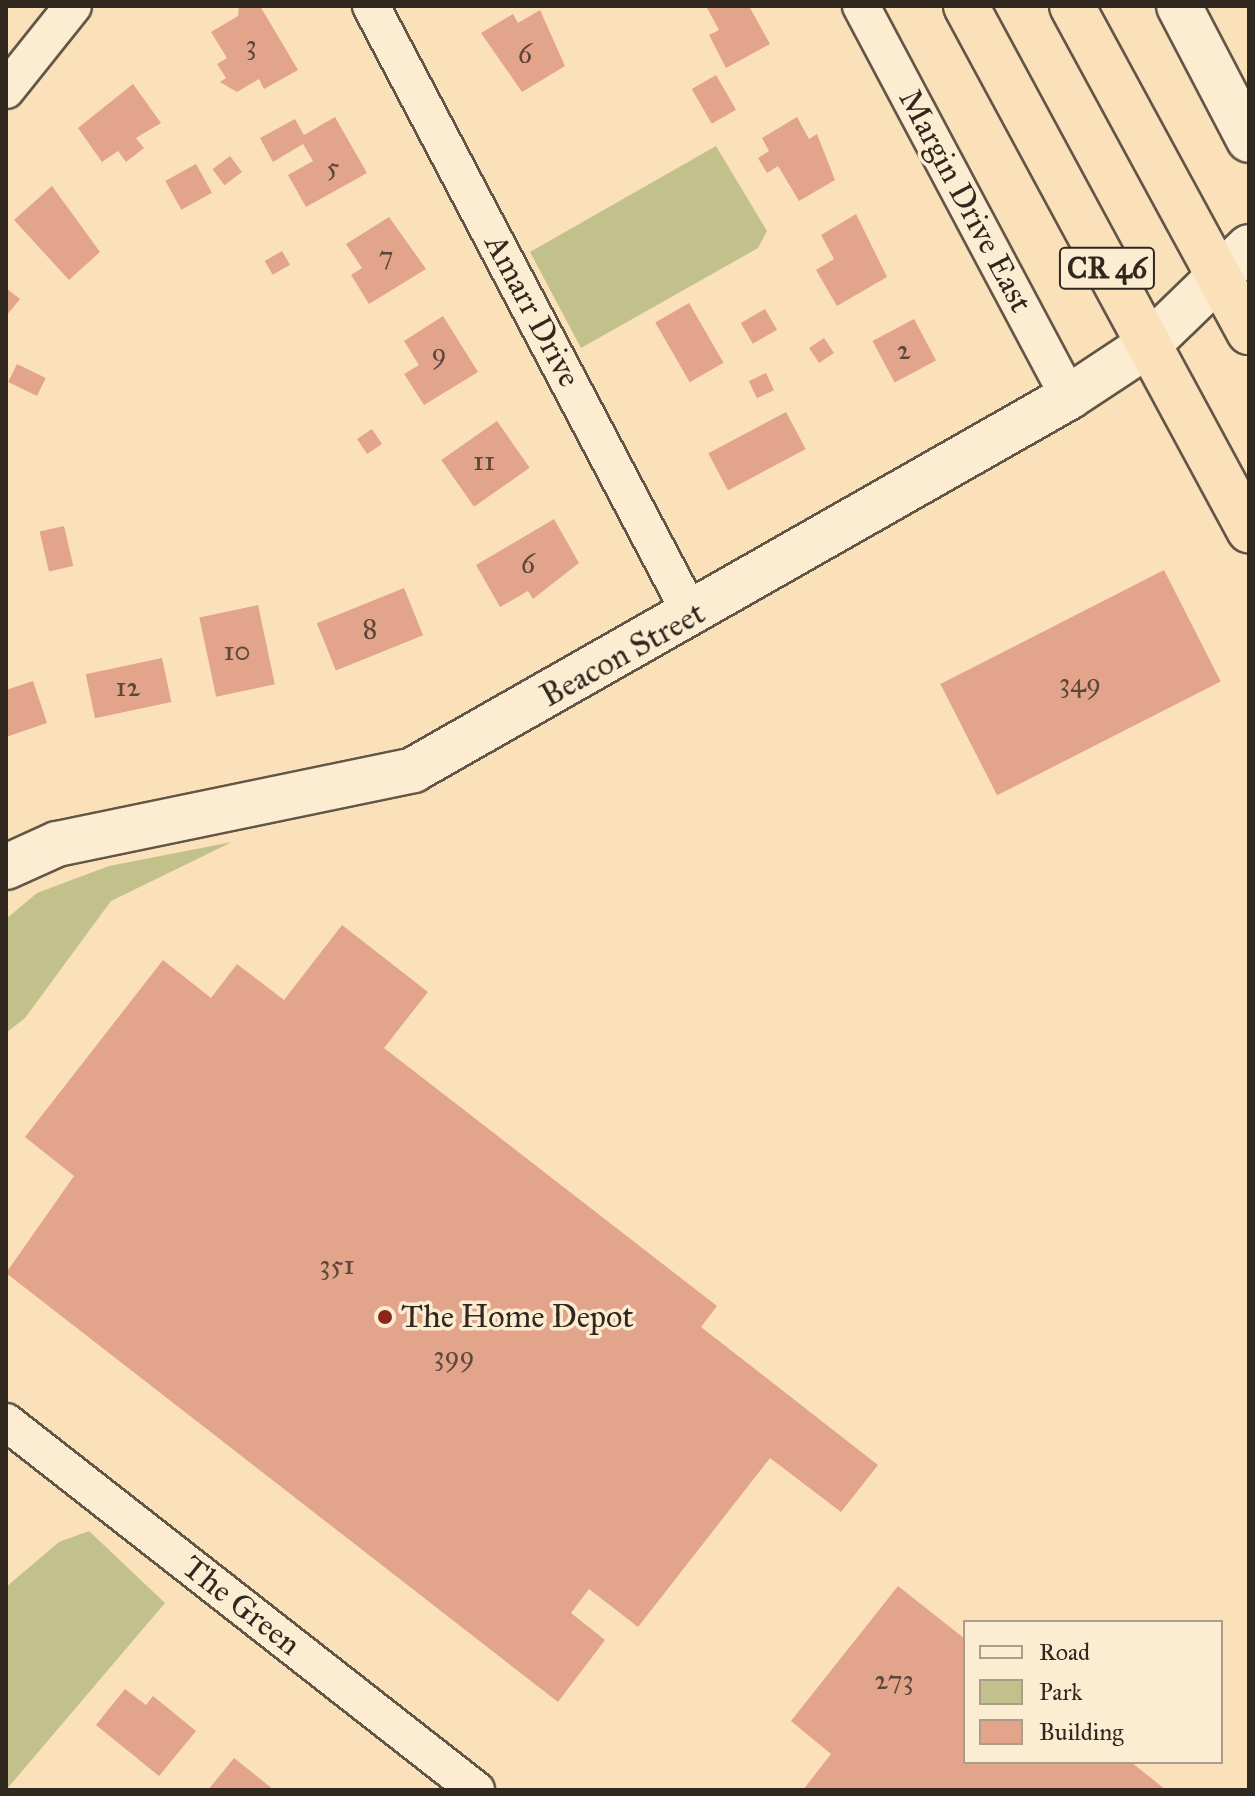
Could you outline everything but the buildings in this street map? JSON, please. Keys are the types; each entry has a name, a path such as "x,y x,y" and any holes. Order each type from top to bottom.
{"highway":[{"name":"CR 46","path":"966,6 1249,530"},
{"name":"CR 46","path":"1072,6 1234,262 1249,332"}],"street":[{"path":"6,90 73,6"},
{"name":"Amarr Drive","path":"371,6 692,616"},
{"name":"Margin Drive East","path":"861,6 1069,397"},
{"path":"1179,6 1249,140"},
{"name":"Beacon Street","path":"6,867 57,844 413,770 692,616 1069,397 1148,345 1234,262"},
{"name":"The Green","path":"6,1422 476,1790"}],"green space":[{"path":"716,146 767,231 758,248 581,348 530,252"},
{"path":"232,842 111,901 25,1018 6,1033 6,919 37,893 109,866"},
{"path":"89,1531 165,1603 6,1790 6,1587 59,1542"}],"place":[{"name":"The Home Depot","path":"385,1317"}]}
